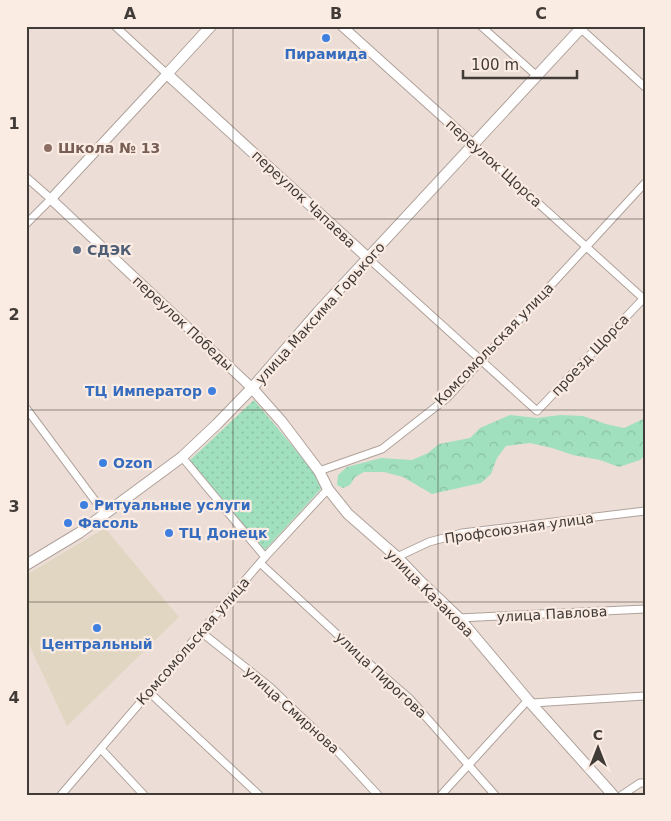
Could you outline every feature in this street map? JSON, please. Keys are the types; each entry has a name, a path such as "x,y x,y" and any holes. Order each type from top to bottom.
{"main road":[{"path":"167,74 211,26"},
{"name":"улица Максима Горького","path":"26,565 79,533 182,457 217,424 581,27"},
{"name":"переулок Чапаева","path":"167,74 368,258"},
{"name":"улица Казакова","path":"252,388 282,422 320,471 328,489 348,514 397,557 459,618 530,702 613,795"}],"street":[{"name":"переулок Чапаева","path":"115,26 167,74"},
{"name":"переулок Щорса","path":"342,26 644,299"},
{"path":"481,26 537,76"},
{"path":"581,27 645,87"},
{"path":"26,224 167,74"},
{"name":"переулок Победы","path":"26,177 252,388"},
{"name":"Комсомольская улица","path":"320,471 382,449 447,398 645,183"},
{"name":"переулок Чапаева","path":"368,258 537,412"},
{"name":"проезд Щорса","path":"537,412 644,299"},
{"path":"26,408 104,514"},
{"name":"улица Пирогова","path":"182,457 263,560 365,660 410,699 495,795"},
{"name":"Комсомольская улица","path":"61,795 263,560 328,489"},
{"name":"Профсоюзная улица","path":"397,557 429,542 462,533 645,511"},
{"name":"улица Павлова","path":"459,618 645,610"},
{"name":"улица Смирнова","path":"201,632 270,687 340,753 378,795"},
{"path":"149,692 259,795"},
{"path":"441,795 468,764 530,702 645,696"},
{"path":"101,749 144,795"},
{"path":"622,795 640,783 645,783"}],"shaded area":[{"name":"Центральный","path":"105,528 179,617 67,726 26,638 26,575"}],"green space":[{"path":"254,400 320,479 321,489 264,551 189,461"},
{"path":"510,415 537,418 560,415 583,416 624,428 645,418 645,455 640,460 619,467 600,460 573,455 530,443 506,446 497,458 491,474 481,483 432,494 403,477 384,472 364,472 355,477 350,485 343,488 337,485 338,475 347,467 381,458 412,460 428,453 439,444 470,438 480,428"}],"place":[{"name":"Пирамида","path":"326,38"},
{"name":"Школа № 13","path":"48,148"},
{"name":"СДЭК","path":"77,250"},
{"name":"ТЦ Император","path":"212,391"},
{"name":"Ozon","path":"103,463"},
{"name":"Ритуальные услуги","path":"84,505"},
{"name":"Фасоль","path":"68,523"},
{"name":"ТЦ Донецк","path":"169,533"},
{"name":"Центральный","path":"97,628"}]}
